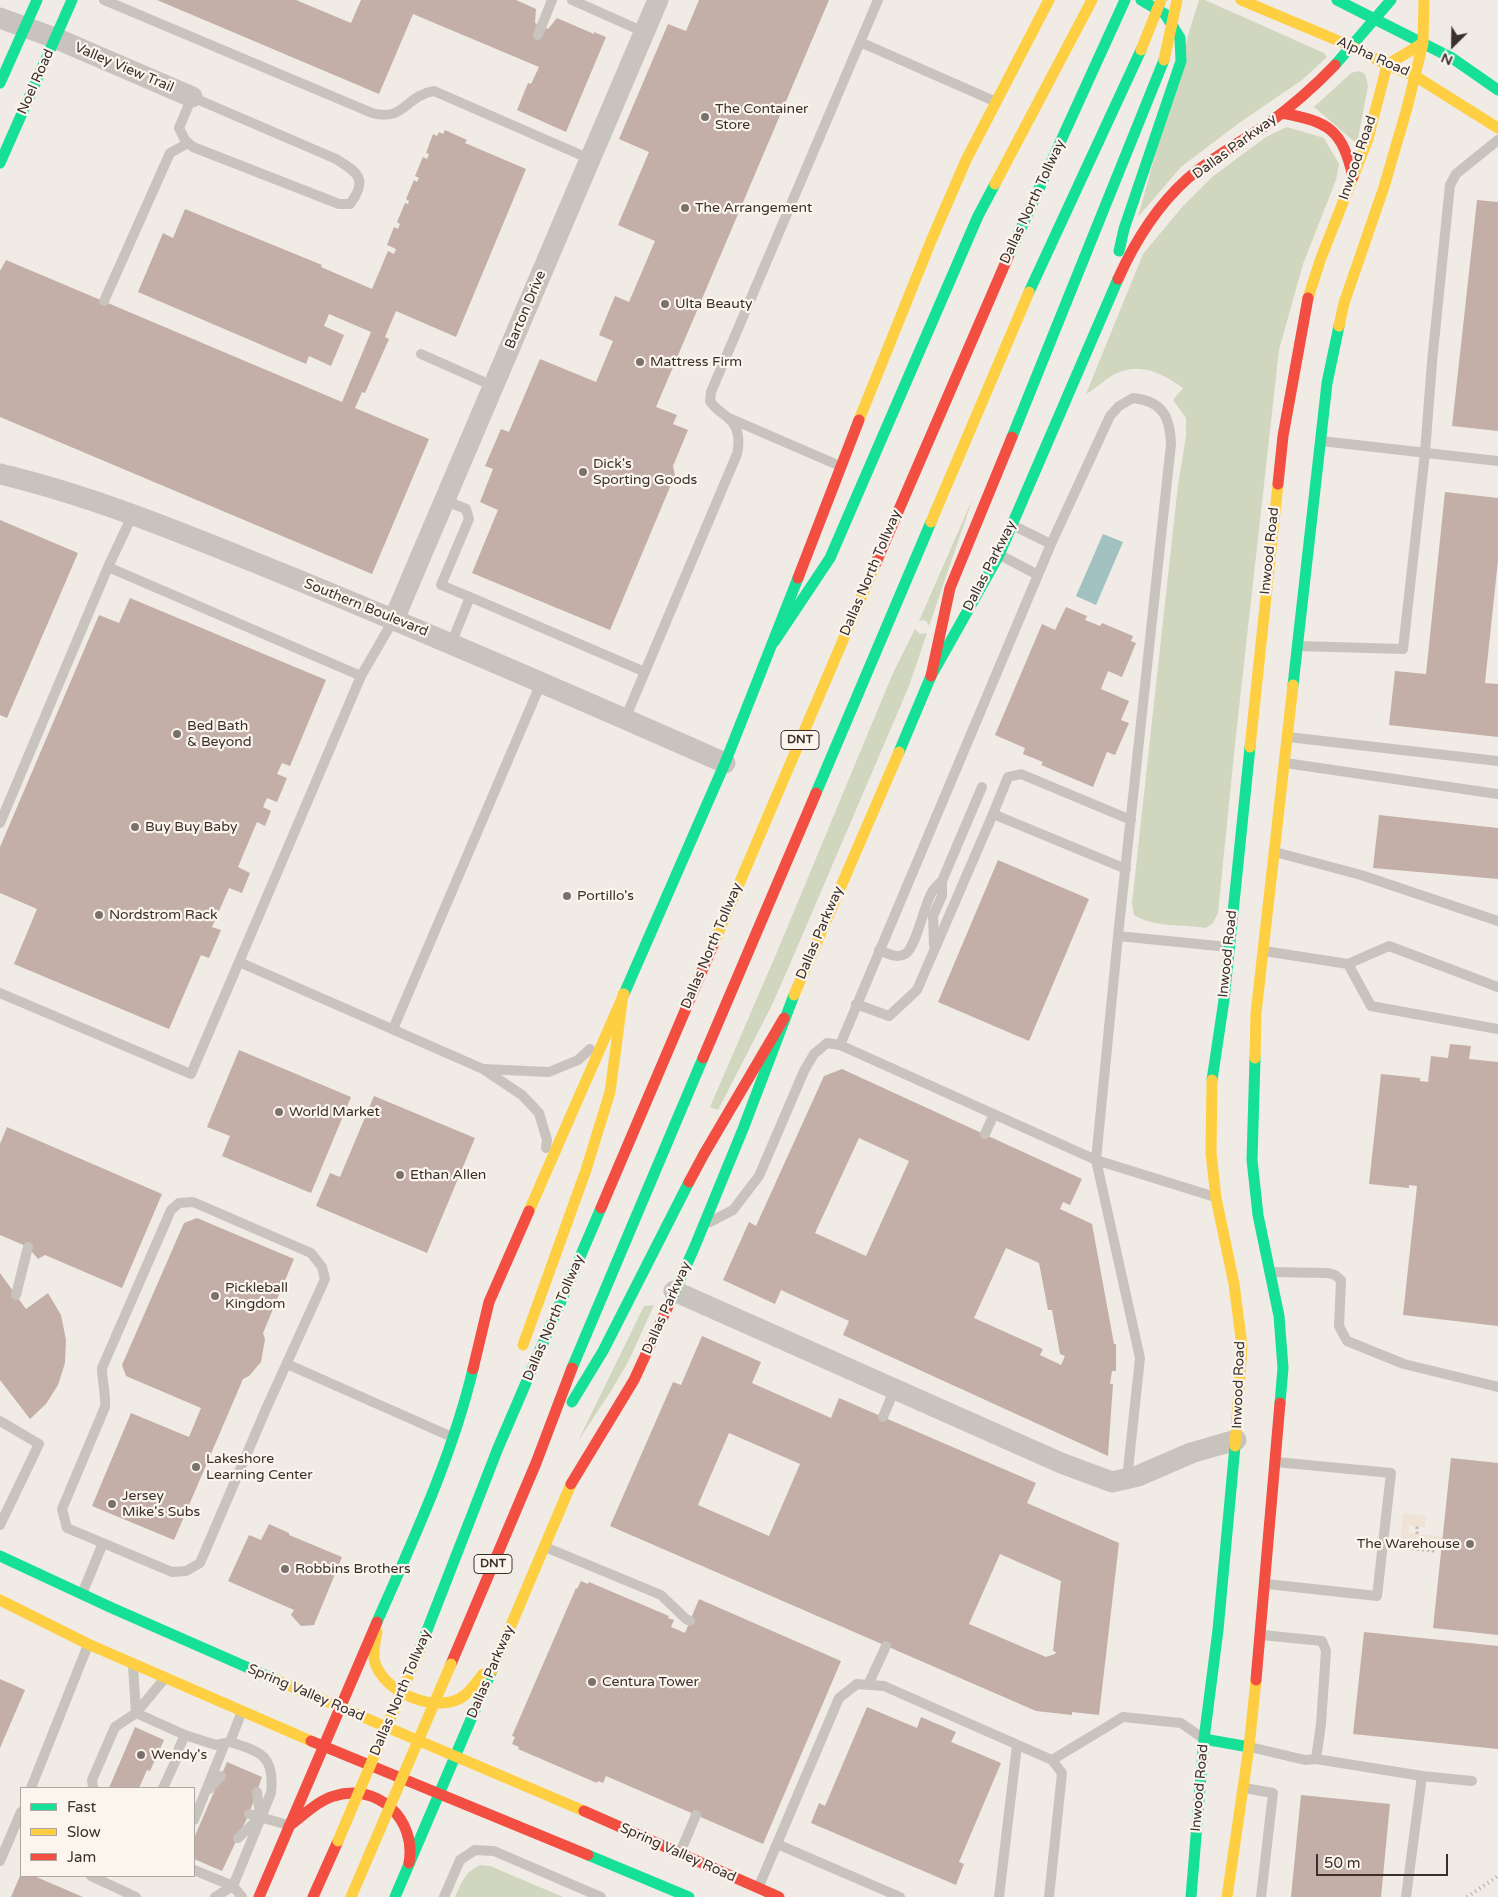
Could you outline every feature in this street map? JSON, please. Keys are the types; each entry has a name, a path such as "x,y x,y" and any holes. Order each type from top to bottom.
{"main road":[{"path":"0,83 37,0"},
{"name":"Noel Road","path":"0,164 72,0"},
{"path":"1037,23 1042,0"},
{"path":"774,642 830,558 978,216 1092,0"},
{"name":"Dallas North Tollway","path":"313,1897 419,1651 498,1448 998,278 1125,0"},
{"path":"1110,302 1124,229 1181,61 1180,38 1165,14 1141,0"},
{"name":"DNT","path":"351,1897 536,1464 591,1320 1025,302 1141,50 1162,0"},
{"path":"931,676 950,588 1164,60 1178,0"},
{"name":"Alpha Road","path":"1241,0 1353,47 1387,65 1415,76 1498,128"},
{"path":"1337,0 1452,58 1498,90"},
{"path":"1353,47 1391,0"},
{"path":"1227,1897 1249,1747 1265,1584 1274,1462 1272,1441 1283,1368 1279,1316 1258,1215 1252,1160 1256,1013 1260,951 1275,852 1297,646 1315,440 1344,303 1384,187 1415,76 1423,43 1424,0"},
{"path":"258,1897 439,1474 466,1398 489,1302 725,762 774,642 840,466 931,241 966,160 1037,23 1053,3"},
{"path":"1387,65 1423,43"},
{"name":"Dallas Parkway","path":"395,1897 573,1478 634,1380 703,1226 743,1129 784,1018 931,676 999,555 1130,252 1143,228 1166,200 1208,163 1282,113 1312,89 1353,47"},
{"name":"Inwood Road","path":"1190,1897 1204,1739 1240,1440 1242,1346 1234,1284 1216,1198 1211,1153 1212,1081 1233,948 1294,369 1308,300 1322,258 1368,139 1387,65"},
{"path":"1282,113 1310,118 1332,129 1346,150 1353,176"},
{"path":"520,1355 586,1170 610,1092 622,994"},
{"path":"536,1464 603,1351 704,1154 784,1018"},
{"path":"498,1448 505,1401"},
{"name":"Spring Valley Road","path":"0,1556 81,1595 97,1607 455,1756 779,1897"},
{"path":"0,1600 89,1640 166,1678 323,1746 689,1897"},
{"path":"385,1604 374,1650 376,1664 390,1683 408,1696 438,1704 460,1699 475,1684 499,1652"},
{"path":"1204,1739 1249,1747"},
{"path":"289,1826 331,1797 349,1793 378,1798 396,1810 404,1823 411,1845 409,1864"}],"street":[{"name":"Barton Drive","path":"394,619 658,0"},
{"name":"Valley View Trail","path":"0,18 55,38 192,98"},
{"name":"Southern Boulevard","path":"0,474 74,494 133,514 394,619 725,762"},
{"path":"674,1291 1061,1463 1112,1482 1138,1476 1191,1453 1240,1440"}],"lane":[{"path":"104,0 372,113 382,116 392,115 417,97 426,92 434,91 590,159"},
{"path":"538,35 552,0"},
{"path":"572,0 644,32"},
{"path":"840,466 729,418 714,409 710,401 711,392 878,0"},
{"path":"860,42 996,102"},
{"path":"192,98 336,159 354,170 360,182 357,195 350,204 339,204 193,148 179,128 192,98"},
{"path":"1297,646 1403,649 1425,453 1450,185 1456,174 1498,140"},
{"path":"104,301 170,153 188,143"},
{"path":"421,354 494,386"},
{"path":"840,1045 1051,544 1110,416 1119,406 1133,398 1148,399 1156,405 1168,422 1171,444 1096,1160 1140,1358 1127,1479"},
{"path":"625,719 737,454 740,441 729,418"},
{"path":"1315,440 1498,461"},
{"path":"444,500 466,509 469,519 441,585 645,672"},
{"path":"0,823 108,567 133,514"},
{"path":"1012,525 1051,544"},
{"path":"999,555 1038,575"},
{"path":"108,567 361,676"},
{"path":"451,644 470,598"},
{"path":"0,992 191,1074 361,676 394,619"},
{"path":"393,1029 541,683"},
{"path":"1287,737 1498,761"},
{"path":"1284,763 1498,794"},
{"path":"856,1004 889,1016 917,990 1008,777 1021,774 1131,820"},
{"path":"879,950 894,956 905,954 913,946 932,891 942,881 982,787"},
{"path":"993,814 1126,869"},
{"path":"1275,852 1361,875 1498,921"},
{"path":"934,949 933,916 942,896 942,881"},
{"path":"1118,936 1233,948"},
{"path":"1260,951 1348,964 1389,946 1498,986"},
{"path":"239,962 483,1069 522,1094 539,1113 547,1140 543,1178"},
{"path":"1348,964 1371,1006 1498,1029"},
{"path":"483,1069 549,1072 578,1060 604,1036"},
{"path":"703,1226 733,1210 759,1176 804,1071 814,1054 827,1043 840,1045 1096,1160 1216,1198"},
{"path":"985,1134 994,1114"},
{"path":"193,1202 311,1253 322,1267 325,1279 286,1364 200,1563 186,1571 172,1572 66,1528 62,1509 105,1407 106,1394 102,1381 102,1368 171,1210 179,1203 193,1202"},
{"path":"16,1296 28,1247"},
{"path":"1270,1272 1328,1272 1335,1275 1340,1280 1339,1326 1347,1341 1404,1364 1498,1388"},
{"path":"286,1364 452,1437"},
{"path":"883,1417 895,1388"},
{"path":"0,1421 40,1444 0,1525"},
{"path":"1265,1584 1377,1596 1391,1473 1274,1462"},
{"path":"81,1595 103,1543"},
{"path":"544,1547 661,1595 690,1621"},
{"path":"1260,1635 1322,1641 1326,1651 1321,1724 1316,1759"},
{"path":"31,1787 89,1640"},
{"path":"868,1685 886,1646"},
{"path":"133,1663 136,1713"},
{"path":"93,1787 92,1780 115,1727 136,1713 166,1678"},
{"path":"758,1888 839,1698 857,1684 884,1686 1052,1760 1062,1773 1049,1897"},
{"path":"197,1821 242,1711"},
{"path":"136,1713 185,1735 216,1745 228,1742 248,1747 264,1756 271,1766 273,1777 271,1793 233,1886 215,1897"},
{"path":"1052,1760 1123,1717 1181,1723 1204,1739"},
{"path":"163,1787 185,1735"},
{"path":"999,1897 1017,1745"},
{"path":"1249,1747 1304,1760 1316,1759 1422,1776 1472,1781"},
{"path":"208,1796 221,1776"},
{"path":"1406,1897 1422,1776"},
{"path":"1243,1788 1273,1793 1261,1897"},
{"path":"256,1792 261,1817"},
{"path":"0,1861 20,1814"},
{"path":"249,1814 289,1826"},
{"path":"680,1854 696,1815"},
{"path":"238,1838 261,1817"},
{"path":"777,1844 900,1897"},
{"path":"444,1897 460,1860 475,1850 494,1851 601,1897"},
{"path":"195,1870 233,1886 242,1897"},
{"path":"93,1877 136,1897"}],"path":[{"path":"1417,1526 1417,1534"},
{"path":"1407,1548 1433,1550 1433,1548 1410,1545 1410,1543"}],"green space":[{"path":"1199,0 1205,0 1324,53 1327,57 1302,80 1239,123 1181,167 1138,217 1190,29"},
{"path":"1358,71 1365,74 1368,86 1357,144 1314,107 1351,73"},
{"path":"1287,127 1324,138 1339,164 1336,180 1303,264 1279,350 1218,913 1213,923 1206,928 1160,924 1134,915 1132,903 1178,485 1186,436 1186,418 1173,400 1183,388 1154,372 1131,369 1112,375 1086,394 1143,254 1183,206 1212,177 1266,137"},
{"path":"973,498 929,626 924,620 919,621"},
{"path":"915,629 920,634 927,633 909,686 790,964 772,1005 718,1110 710,1107 777,952 893,673"},
{"path":"654,1305 629,1360 578,1441 644,1306"},
{"path":"481,1865 490,1866 563,1897 455,1897 462,1882 471,1870"}],"shaded area":[{"path":"1403,1513 1426,1516 1425,1527 1409,1526 1409,1533 1442,1537 1441,1546 1408,1543 1407,1549 1400,1548"}],"water":[{"path":"1103,534 1123,542 1096,605 1076,596"}],"building":[{"path":"157,0 296,0 351,23 361,0 516,0 536,9 535,23 548,29 557,18 594,34 594,32 606,37 566,132 517,110 528,83 531,84 539,67 413,14 379,94"},
{"path":"699,0 829,0 656,407 677,415 673,424 688,430 673,466 675,475 610,630 472,573 498,510 480,502 493,469 485,466 501,429 509,432 540,359 596,382 613,341 599,335 615,296 629,302 655,241 618,225 649,152 619,139 668,24 686,31"},
{"path":"445,130 467,140 465,143 526,169 456,337 396,311 385,337 389,339 365,393 362,392 355,408 429,439 372,574 0,417 0,271 6,260 342,402 371,332 329,314 324,326 344,335 331,366 309,356 306,364 138,292 163,233 173,238 185,209 322,265 321,267 372,289 388,251 394,254 396,249 387,245 394,227 398,229 400,224 397,222 405,203 408,204 409,201 406,199 414,180 417,182 419,178 415,176 423,157 427,159 429,154 426,153 433,134 437,136 439,132 443,134"},
{"path":"1477,200 1498,202 1498,431 1452,426"},
{"path":"1445,492 1498,498 1498,560 1485,683 1498,684 1498,737 1389,725 1395,671 1426,674"},
{"path":"0,520 78,553 7,718 0,715"},
{"path":"130,598 326,680 290,766 282,763 277,774 287,778 277,802 267,798 263,807 271,811 265,826 257,822 238,867 250,873 242,893 229,888 212,927 221,930 209,958 201,955 169,1029 14,964 37,909 0,893 0,847 99,615 119,623"},
{"path":"1066,607 1087,616 1085,620 1100,626 1102,623 1133,636 1131,641 1136,643 1122,677 1108,671 1101,689 1129,701 1121,720 1129,723 1115,755 1107,752 1093,787 1041,765 1043,762 1023,754 1025,748 995,735 1042,624 1055,630"},
{"path":"1379,815 1498,828 1498,879 1373,868"},
{"path":"998,860 1089,899 1029,1041 938,1002"},
{"path":"1450,1044 1471,1046 1469,1059 1498,1062 1498,1326 1403,1315 1417,1186 1409,1185 1409,1188 1369,1184 1381,1074 1420,1078 1420,1081 1428,1082 1431,1056 1448,1058"},
{"name":"World Market","path":"239,1050 351,1097 311,1193 222,1156 230,1136 207,1127"},
{"path":"842,1069 1082,1179 1070,1205 1063,1202 1060,1209 1092,1224 1114,1344 1116,1344 1116,1371 1112,1371 1110,1384 1113,1384 1108,1456 843,1335 849,1321 781,1290 775,1304 723,1280 749,1222 756,1226 824,1076","holes":["859,1138 909,1161 866,1256 815,1233","1006,1248 1039,1263 1048,1310 1052,1310 1060,1354 1065,1356 1061,1365 1040,1355 1043,1349 974,1318"]},
{"name":"Ethan Allen","path":"374,1096 475,1138 427,1253 316,1206 330,1173 340,1177"},
{"path":"7,1127 162,1194 122,1288 45,1255 38,1259 28,1247 0,1235 0,1144"},
{"name":"Pickleball Kingdom","path":"197,1218 294,1259 263,1333 265,1339 261,1362 249,1376 243,1379 174,1540 92,1506 131,1413 189,1437 201,1408 126,1376 122,1365 184,1223"},
{"path":"0,1273 26,1309 48,1293 61,1315 66,1340 65,1363 58,1385 46,1404 30,1419 0,1380"},
{"path":"702,1336 761,1362 752,1383 831,1418 839,1398 1036,1483 1027,1503 1119,1543 1099,1715 1072,1712 1072,1715 1036,1711 610,1526 673,1382 681,1385","holes":["729,1433 800,1464 769,1536 698,1505","1000,1554 1061,1581 1053,1651 1056,1652 1055,1654 1046,1657 969,1624"]},
{"name":"The Warehouse","path":"1451,1458 1498,1463 1498,1635 1433,1628"},
{"name":"Robbins Brothers","path":"269,1524 289,1533 289,1535 342,1557 314,1625 301,1626 291,1615 294,1610 228,1581 249,1535 261,1540"},
{"path":"581,1581 588,1584 589,1582 669,1616 668,1618 674,1620 671,1627 685,1633 699,1599 841,1661 763,1844 606,1776 603,1783 598,1781 597,1783 518,1749 519,1747 512,1744 515,1737 512,1736 576,1588"},
{"path":"1364,1632 1498,1646 1498,1749 1353,1734"},
{"path":"0,1679 25,1690 0,1748"},
{"path":"867,1707 917,1728 921,1717 956,1732 951,1742 1001,1763 959,1862 964,1864 956,1885 811,1823 819,1803 825,1806"},
{"name":"Wendy's","path":"135,1727 164,1740 150,1771 147,1770 139,1787 109,1787"},
{"path":"227,1762 262,1777 249,1814 222,1871 195,1859 195,1836"},
{"path":"1301,1795 1390,1804 1381,1897 1291,1897"},
{"path":"20,1876 36,1877 83,1897 11,1897"}],"railway":[{"path":"1467,1897 1498,1876"}],"traffic: fast":[{"path":"0,83 37,0"},
{"path":"0,163 72,0"},
{"path":"1008,257 1125,0"},
{"path":"1119,251 1124,229 1181,61 1180,38 1165,14 1141,0"},
{"path":"1337,0 1452,58 1498,90"},
{"path":"1335,65 1391,0"},
{"path":"1029,292 1141,50"},
{"path":"1012,437 1164,60"},
{"path":"774,642 830,558 978,216 995,184"},
{"path":"899,752 931,676 999,555 1118,279"},
{"path":"1293,685 1327,383 1339,326"},
{"path":"816,793 931,522"},
{"path":"624,994 725,763 798,578"},
{"path":"1212,1080 1224,1000 1250,747"},
{"path":"670,1302 743,1129 794,995"},
{"path":"572,1368 703,1058"},
{"path":"1255,1058 1252,1160 1258,1215 1279,1316 1283,1368 1280,1403"},
{"path":"572,1402 603,1351 689,1182"},
{"path":"419,1651 498,1448 601,1208"},
{"path":"377,1622 431,1498 454,1434 473,1369"},
{"path":"1191,1897 1204,1739 1218,1630 1235,1446"},
{"path":"0,1556 112,1608 276,1680"},
{"path":"395,1897 492,1670"},
{"path":"1204,1739 1249,1747"},
{"path":"588,1855 689,1897"}],"traffic: slow":[{"path":"859,420 931,241 966,160 1049,0"},
{"path":"995,184 1092,0"},
{"path":"1141,50 1161,0"},
{"path":"1164,60 1177,0"},
{"path":"1241,0 1353,47 1387,65 1415,76 1498,128"},
{"path":"1339,326 1344,303 1384,187 1407,108 1423,43 1424,0"},
{"path":"1308,298 1321,258 1368,139 1387,65 1423,43"},
{"path":"931,522 1029,292"},
{"path":"1250,747 1278,484"},
{"path":"713,945 875,565"},
{"path":"1255,1058 1256,1013 1293,685"},
{"path":"794,995 899,752"},
{"path":"523,1345 586,1170 610,1092 623,994"},
{"path":"529,1211 624,994"},
{"path":"1212,1080 1211,1153 1216,1198 1234,1284 1242,1346 1235,1446"},
{"path":"492,1670 571,1484"},
{"path":"0,1600 88,1644 311,1741"},
{"path":"377,1632 374,1655 375,1663 380,1673 388,1683 410,1697 435,1703 459,1699 469,1691 483,1674"},
{"path":"338,1841 419,1651"},
{"path":"369,1855 451,1664"},
{"path":"276,1680 584,1811"},
{"path":"1227,1897 1249,1747 1256,1680"},
{"path":"351,1897 369,1855"}],"traffic: jam":[{"path":"1118,279 1147,225 1187,179 1225,151 1266,125 1311,89 1335,65"},
{"path":"1282,113 1311,120 1331,130 1344,148 1353,177"},
{"path":"875,565 1008,257"},
{"path":"1278,484 1283,436 1308,298"},
{"path":"798,578 859,420"},
{"path":"931,676 950,588 1012,437"},
{"path":"703,1058 816,793"},
{"path":"601,1208 713,945"},
{"path":"689,1182 784,1018"},
{"path":"473,1369 489,1302 529,1211"},
{"path":"571,1484 634,1380 670,1302"},
{"path":"451,1664 536,1463 572,1368"},
{"path":"1256,1680 1280,1403"},
{"path":"259,1897 377,1622"},
{"path":"311,1741 588,1855"},
{"path":"289,1826 328,1798 350,1793 365,1794 379,1799 391,1808 400,1819 407,1832 410,1847 409,1863"},
{"path":"584,1811 779,1897"},
{"path":"313,1897 338,1841"}],"place":[{"name":"The Container Store","path":"705,117"},
{"name":"The Arrangement","path":"685,208"},
{"name":"Ulta Beauty","path":"665,304"},
{"name":"Mattress Firm","path":"640,362"},
{"name":"Dick's Sporting Goods","path":"583,472"},
{"name":"Bed Bath & Beyond","path":"177,734"},
{"name":"Buy Buy Baby","path":"135,827"},
{"name":"Portillo's","path":"567,896"},
{"name":"Nordstrom Rack","path":"99,915"},
{"name":"World Market","path":"279,1112"},
{"name":"Ethan Allen","path":"400,1175"},
{"name":"Pickleball Kingdom","path":"215,1296"},
{"name":"Lakeshore Learning Center","path":"196,1467"},
{"name":"Jersey Mike's Subs","path":"112,1504"},
{"name":"The Warehouse","path":"1470,1544"},
{"name":"Robbins Brothers","path":"285,1569"},
{"name":"Centura Tower","path":"592,1682"},
{"name":"Wendy's","path":"141,1755"}]}
